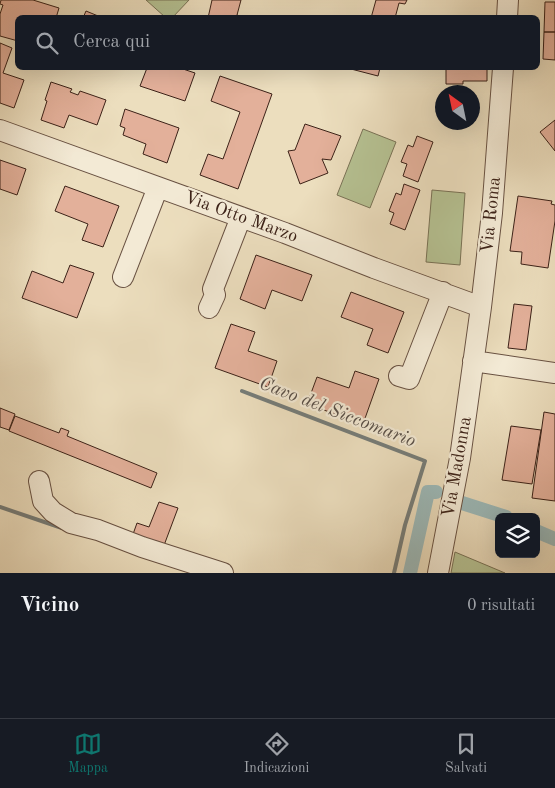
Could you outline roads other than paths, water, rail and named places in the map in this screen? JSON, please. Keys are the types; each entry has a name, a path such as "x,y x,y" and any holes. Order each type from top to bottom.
{"street":[{"path":"507,15 508,0"},
{"name":"Via Roma","path":"473,361 492,213 503,70"},
{"name":"Via Otto Marzo","path":"0,130 241,217 481,307"},
{"path":"123,277 158,187"},
{"path":"210,308 215,295 213,289 241,217"},
{"path":"399,376 408,380 443,292"},
{"path":"473,361 555,373"},
{"name":"Via Madonna","path":"438,573 460,458 473,361"},
{"path":"39,481 43,500 53,512 71,523 98,530 142,547 223,573"}],"waterway":[{"name":"Cavo del Siccomario","path":"242,391 425,461 405,525 394,573"},
{"path":"410,573 428,492 436,492"},
{"path":"462,503 495,514"},
{"name":"Cavo del Siccomario","path":"0,507 62,528"},
{"path":"540,533 555,539"}]}
